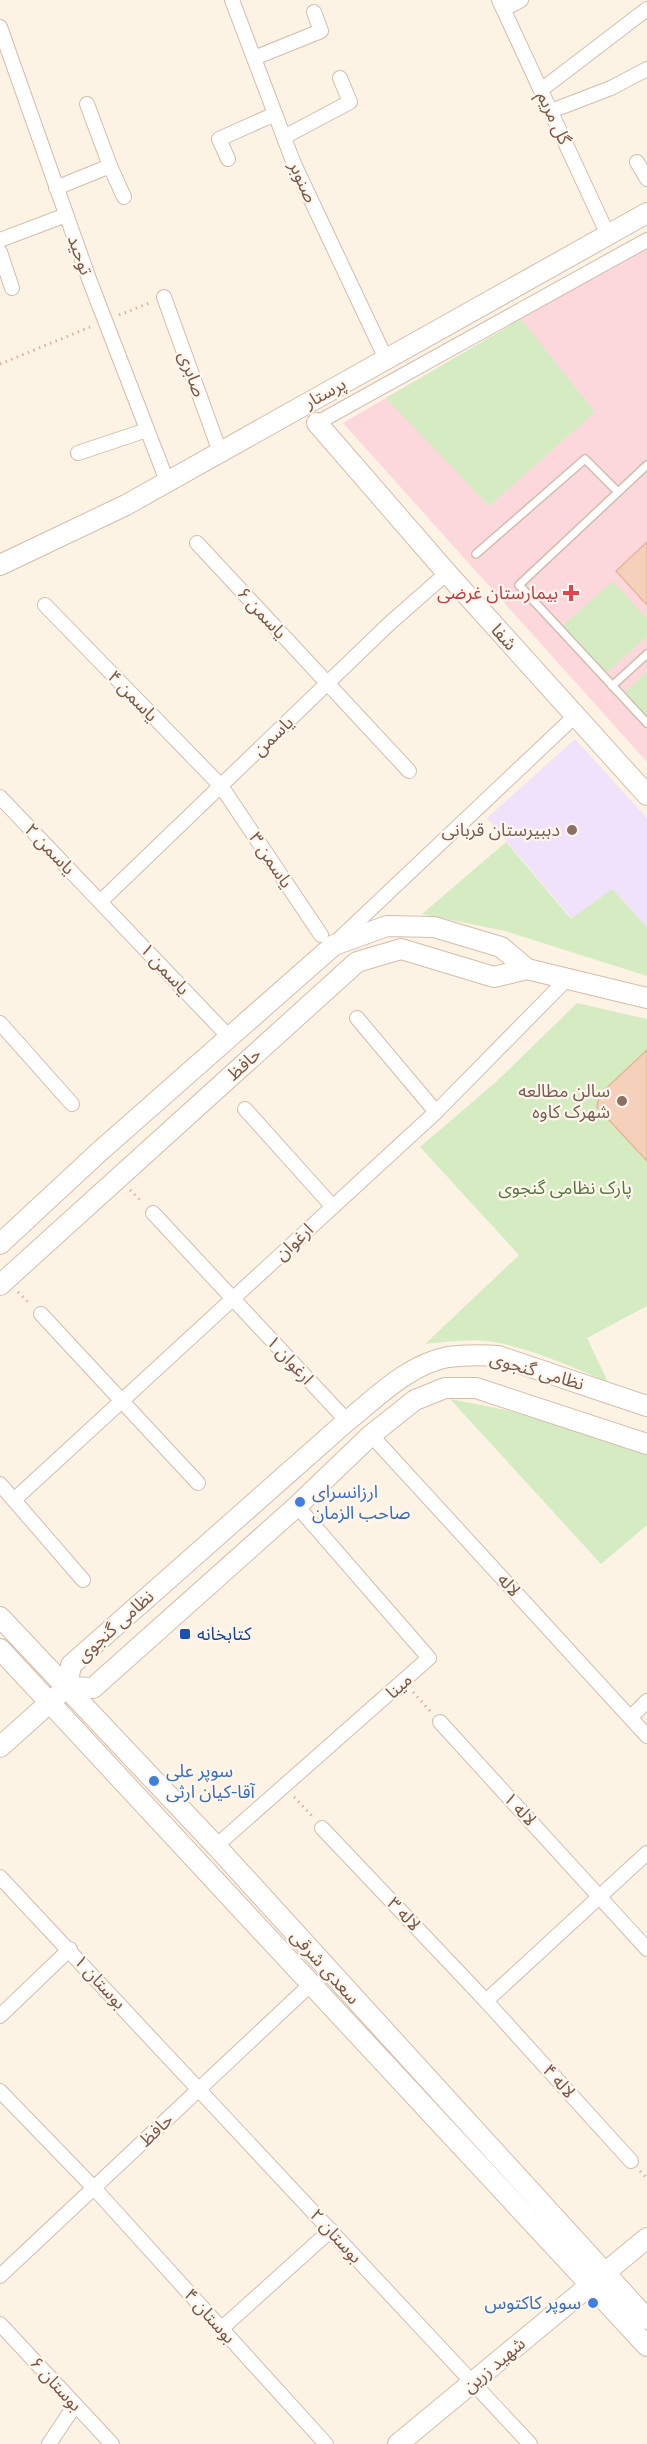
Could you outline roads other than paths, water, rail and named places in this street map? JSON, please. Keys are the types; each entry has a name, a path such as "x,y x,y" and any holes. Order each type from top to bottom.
{"street":[{"name":"صنوبر","path":"232,0 294,164 386,359"},
{"path":"502,5 521,0"},
{"name":"گل مریم","path":"502,5 608,235"},
{"path":"541,90 647,9"},
{"path":"254,58 321,31 314,12"},
{"name":"توحید","path":"0,27 56,188 167,482"},
{"path":"551,111 611,88 647,69"},
{"path":"284,137 350,102 340,78"},
{"path":"87,104 124,197"},
{"path":"228,159 219,139 275,114"},
{"path":"637,162 647,179"},
{"path":"56,188 110,166"},
{"name":"پرستار","path":"0,566 126,505 647,213"},
{"path":"0,240 66,215"},
{"path":"317,423 647,240"},
{"path":"0,252 12,288"},
{"name":"صابری","path":"164,297 220,452"},
{"name":"شفا","path":"317,423 447,573 647,795"},
{"path":"78,453 147,430"},
{"name":"یاسمن ۶","path":"196,543 409,771"},
{"name":"یاسمن","path":"101,901 327,683 447,573"},
{"name":"یاسمن ۴","path":"45,605 221,786"},
{"path":"327,940 575,716"},
{"name":"یاسمن ۳","path":"221,786 327,940"},
{"name":"یاسمن ۲","path":"0,797 101,901"},
{"name":"یاسمن ۱","path":"101,901 229,1037"},
{"name":"حافظ","path":"0,1244 99,1152 229,1037 327,940 387,926 434,927 501,947 527,969"},
{"name":"حافظ","path":"3,1283 357,962 401,949 494,976 527,969 647,998"},
{"name":"ارغوان","path":"15,1499 436,1112 567,978"},
{"path":"357,1018 436,1112"},
{"path":"0,1023 72,1104"},
{"path":"229,1037 252,1056"},
{"path":"245,1109 333,1207"},
{"name":"ارغوان ۱","path":"153,1213 347,1421"},
{"path":"41,1314 198,1483"},
{"name":"نظامی گنجوی","path":"647,1406 498,1356 474,1355 445,1358 416,1369 389,1387 347,1421 71,1665 67,1687 93,1688 297,1506 371,1435 415,1400 446,1388 476,1388 647,1444"},
{"name":"لاله","path":"371,1435 647,1736"},
{"path":"0,1484 83,1580"},
{"name":"مینا","path":"216,1846 429,1658 297,1506"},
{"name":"سعدی شرقی","path":"0,1617 216,1846 598,2279 647,2346"},
{"name":"سعدی شرقی","path":"0,1649 311,1984 598,2279 647,2319"},
{"path":"0,1747 67,1687"},
{"path":"631,1717 647,1701"},
{"name":"لاله ۱","path":"440,1722 647,1949"},
{"name":"لاله ۳","path":"322,1828 486,2001"},
{"path":"486,2001 647,1853"},
{"name":"بوستان ۱","path":"0,1877 200,2089"},
{"path":"0,2016 70,1949"},
{"name":"حافظ","path":"0,2276 311,1984"},
{"name":"لاله ۴","path":"486,2001 631,2161"},
{"name":"بوستان ۲","path":"200,2089 530,2444"},
{"name":"بوستان ۴","path":"0,2091 94,2188 326,2444"},
{"path":"221,2329 331,2230"},
{"name":"شهید زرین","path":"398,2444 647,2238"},
{"name":"بوستان ۶","path":"0,2324 112,2444"},
{"path":"49,2444 75,2405"}],"lane":[{"path":"476,554 585,459 618,492"},
{"path":"647,465 519,585 647,723"},
{"path":"612,686 647,654"}],"place":[{"name":"بیمارستان غرضی","path":"571,593"},
{"name":"دببیرستان قربانی","path":"572,830"},
{"name":"سالن مطالعه شهرک کاوه","path":"622,1101"},
{"name":"ارزانسرای صاحب الزمان","path":"300,1502"},
{"name":"کتابخانه","path":"185,1634"},
{"name":"سوپر علی آقا-کیان ارثی","path":"154,1781"},
{"name":"سوپر کاکتوس","path":"593,2303"}],"park label":[{"name":"پارک نظامی گنجوی","path":"565,1188"}]}
